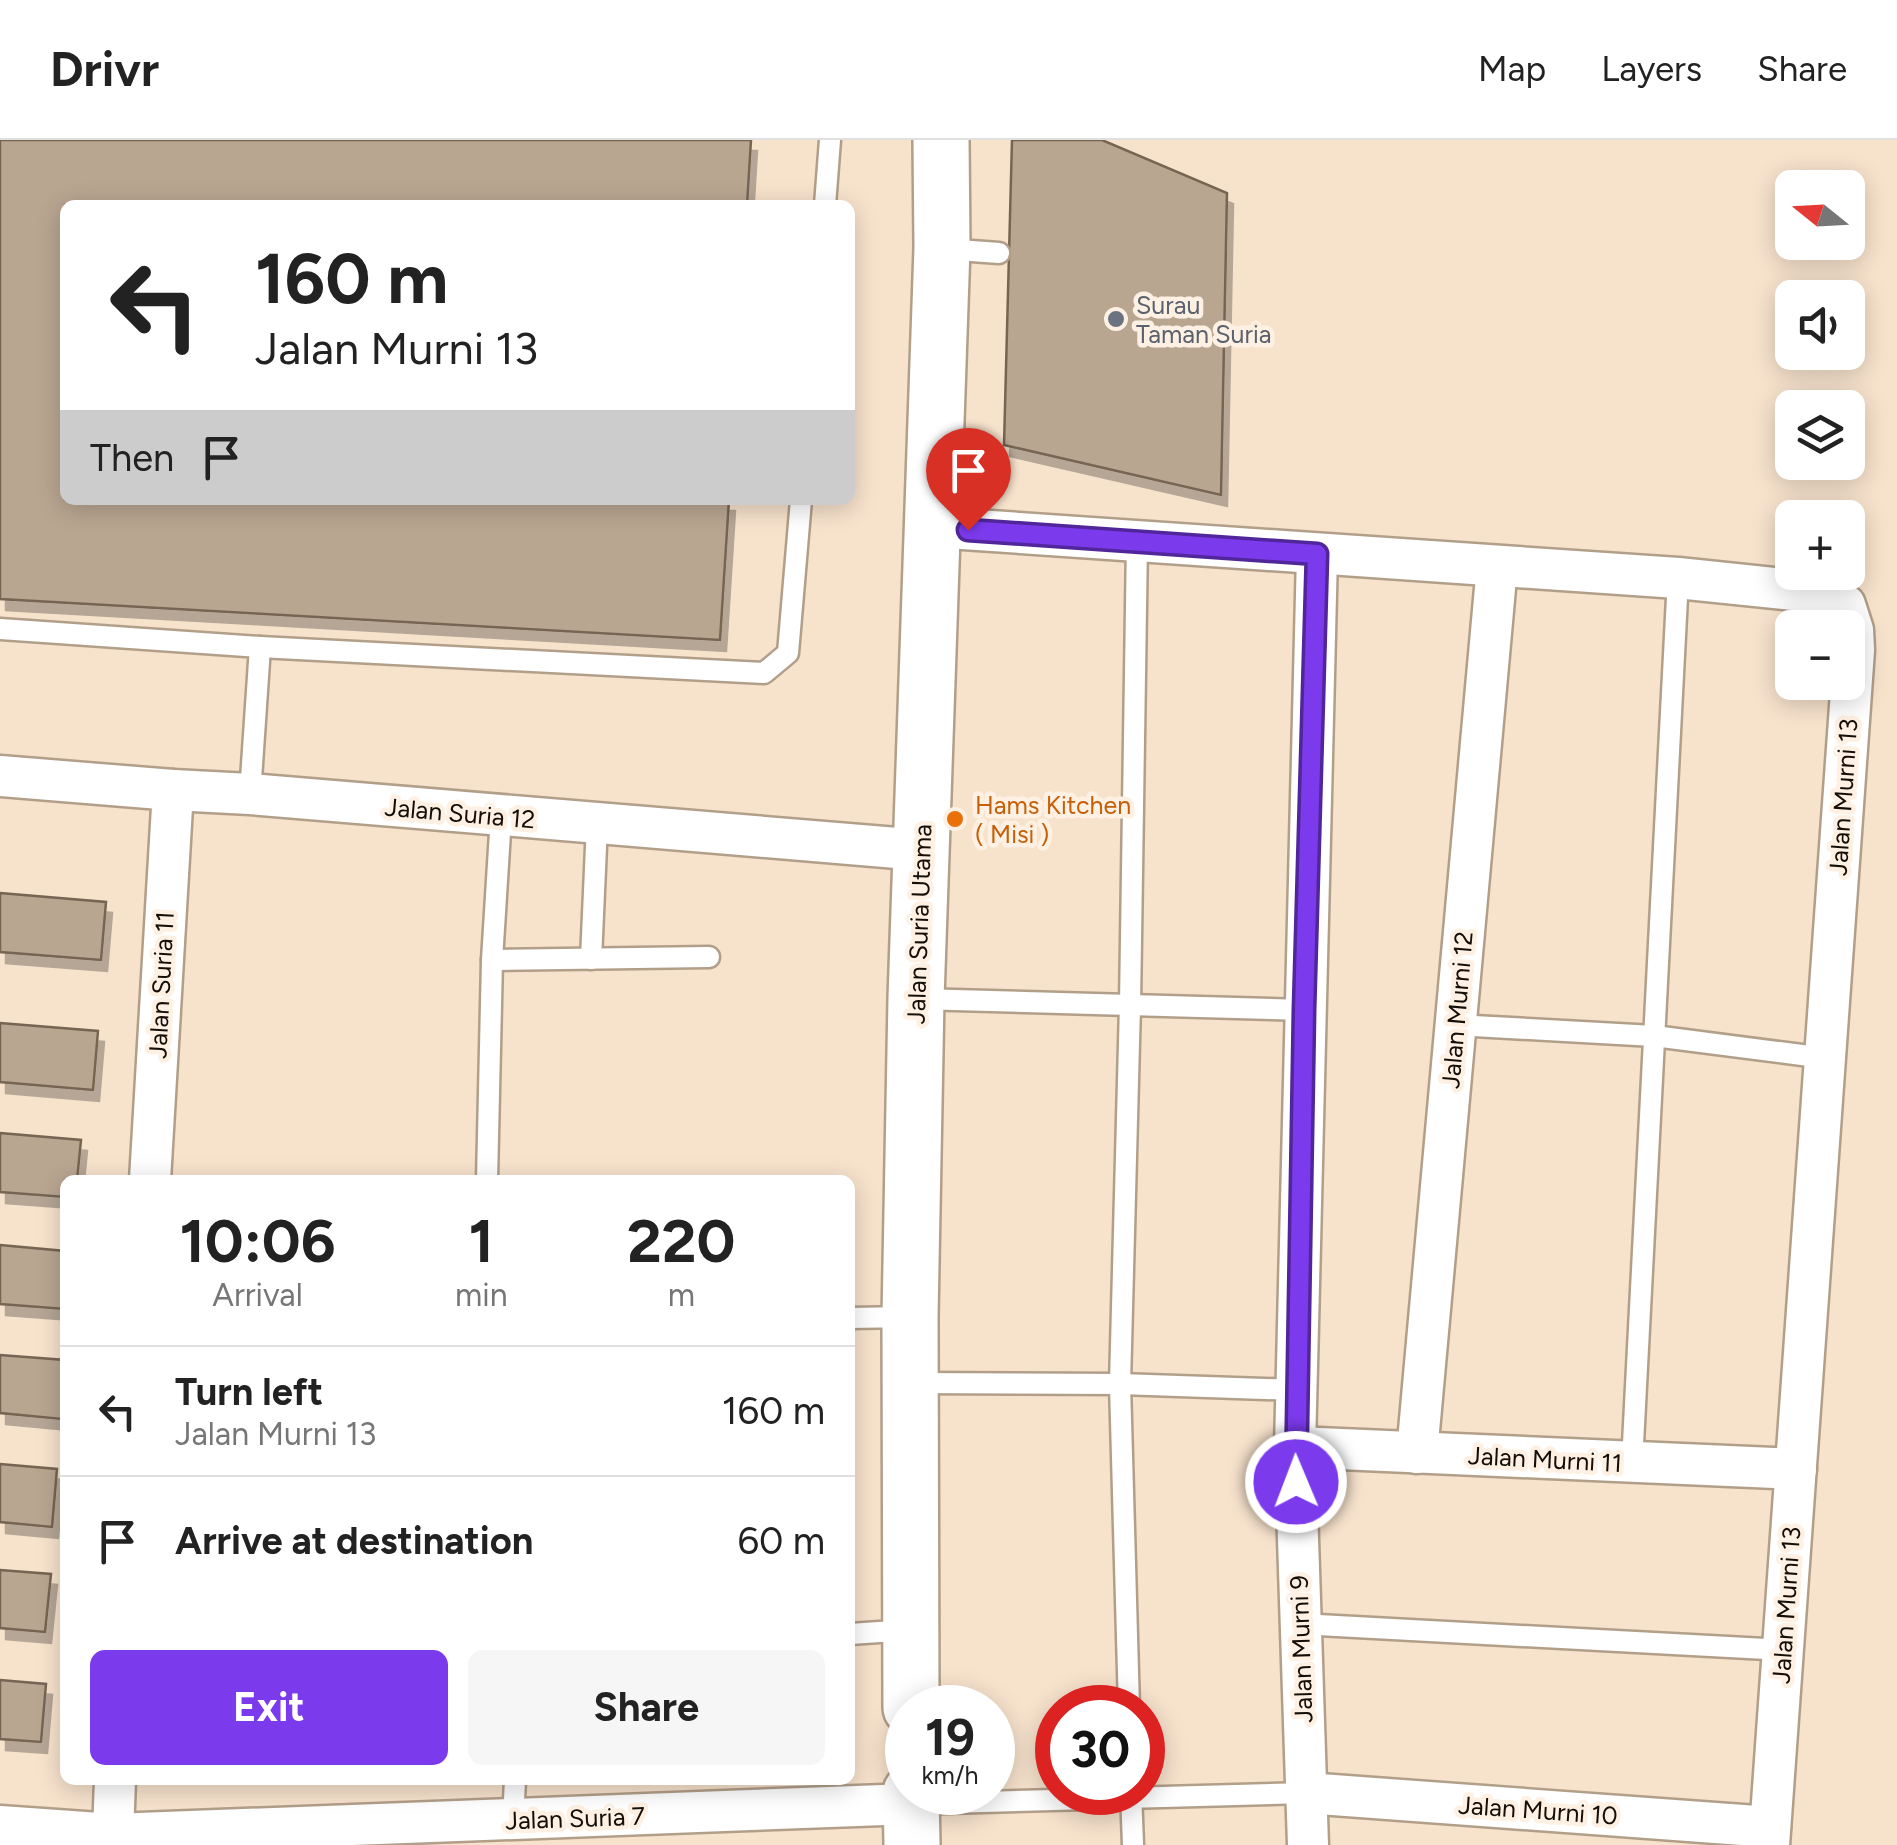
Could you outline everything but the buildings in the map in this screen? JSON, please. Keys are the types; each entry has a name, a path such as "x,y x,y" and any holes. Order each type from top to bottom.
{"main road":[{"name":"Jalan Suria Utama","path":"911,1685 910,1317 916,998 934,527 942,140"}],"street":[{"name":"Jalan Murni 13","path":"934,527 1678,578 1822,593 1845,605 1854,650 1770,1836"},
{"name":"Jalan Murni 9","path":"1308,1845 1295,1446 1317,554"},
{"name":"Jalan Murni 12","path":"1417,1453 1497,566"},
{"name":"Jalan Suria 12","path":"0,776 921,850"},
{"name":"Jalan Suria 11","path":"150,1175 173,790"},
{"name":"Jalan Murni 11","path":"1295,1446 1796,1469"},
{"path":"113,1834 115,1785"},
{"name":"Jalan Murni 10","path":"1306,1794 1770,1836"},
{"name":"Jalan Suria 7","path":"0,1826 113,1834 414,1834 513,1820 885,1814"}],"lane":[{"path":"825,200 830,140"},
{"path":"942,248 999,253"},
{"path":"0,629 260,647 764,673 788,653 802,505"},
{"path":"1128,1685 1120,1384 1137,541"},
{"path":"1632,1463 1678,578"},
{"path":"250,794 260,647"},
{"path":"488,1175 492,960 500,816"},
{"path":"591,958 597,824"},
{"path":"492,960 709,957"},
{"path":"916,998 1304,1010"},
{"path":"1456,1026 1654,1036 1825,1058"},
{"path":"855,1318 910,1317"},
{"path":"910,1383 1296,1390"},
{"path":"1300,1624 1783,1650"},
{"path":"855,1634 910,1630"},
{"path":"513,1820 516,1785"},
{"path":"1165,1795 1306,1794"},
{"path":"1132,1815 1133,1845"}],"place":[{"name":"Surau Taman Suria","path":"1116,319"},
{"name":"Hams Kitchen ( Misi )","path":"955,819"}],"route":[{"path":"968,530 1317,554 1296,1482"}]}
